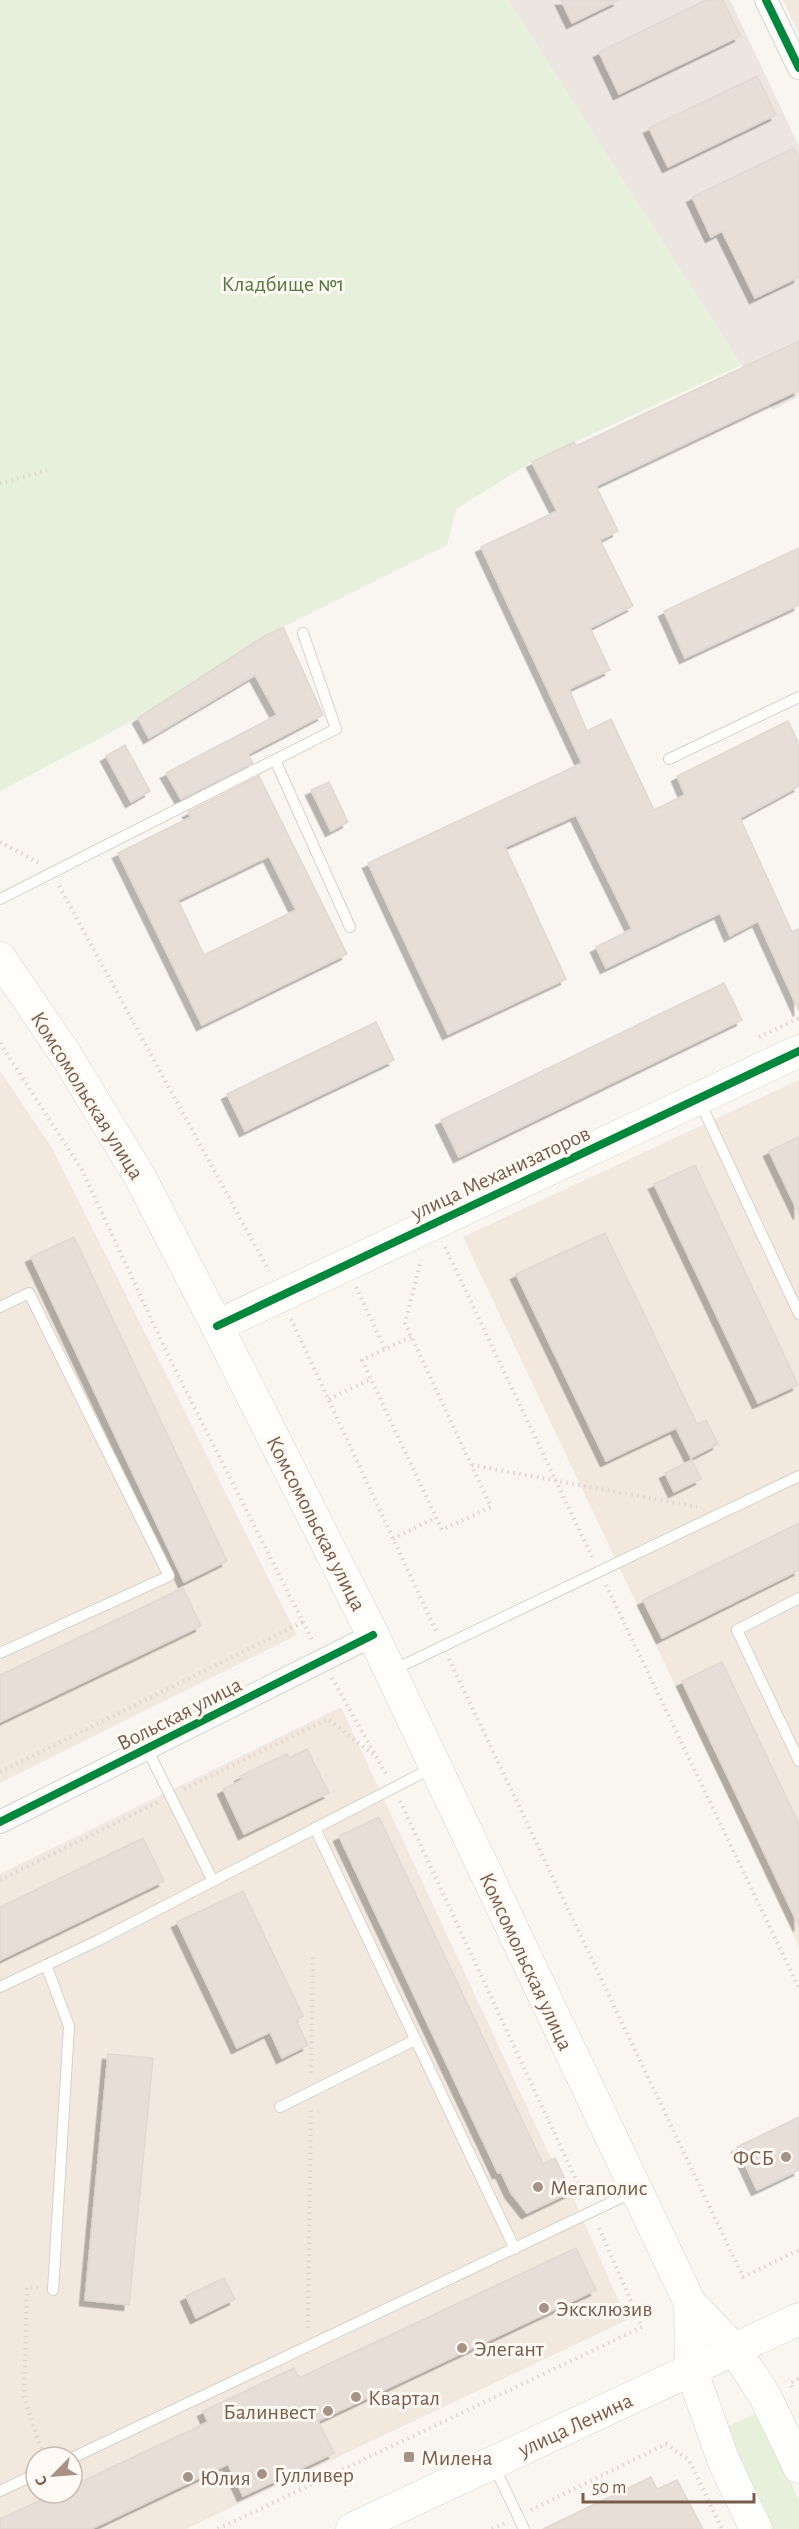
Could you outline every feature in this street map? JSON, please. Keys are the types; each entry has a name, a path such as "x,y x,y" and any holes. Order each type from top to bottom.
{"main road":[{"name":"Комсомольская улица","path":"0,958 66,1055 140,1177 373,1635 690,2303 735,2350 765,2396 799,2467"},
{"name":"улица Механизаторов","path":"217,1326 281,1296 429,1237 699,1098 799,1051"},
{"name":"Комсомольская улица","path":"690,2303 692,2369 724,2462 756,2529"},
{"name":"улица Ленина","path":"351,2529 799,2319"}],"street":[{"path":"766,0 799,68"},
{"name":"Вольская улица","path":"0,1822 373,1635"}],"lane":[{"path":"0,899 336,729 303,633"},
{"path":"669,759 799,697"},
{"path":"275,760 350,927"},
{"path":"699,1098 799,1314"},
{"path":"0,1307 29,1293 169,1575 0,1653"},
{"path":"390,1672 799,1476"},
{"path":"799,1598 737,1630 799,1761"},
{"path":"147,1749 213,1881"},
{"path":"0,1987 435,1767"},
{"path":"315,1828 515,2249"},
{"path":"46,1965 69,2026 53,2290"},
{"path":"279,2107 415,2040"},
{"path":"84,2452 636,2190"},
{"path":"493,2463 524,2529"},
{"path":"0,2491 24,2480"}],"path":[{"path":"0,484 47,470"},
{"path":"0,842 49,868 269,1270 443,1646 743,2277 799,2250"},
{"path":"411,1336 362,1360 442,1530 491,1507 405,1323 429,1237"},
{"path":"429,1237 556,1481 799,1988"},
{"path":"354,1283 385,1349"},
{"path":"329,1399 370,1379"},
{"path":"472,1465 724,1512"},
{"path":"393,1539 436,1517"},
{"path":"0,1772 303,1622"},
{"path":"0,1880 328,1719 376,1758"},
{"path":"308,2347 313,1956"},
{"path":"40,2445 24,2397 27,2287 53,2290"},
{"path":"218,2529 642,2327"},
{"path":"790,2384 799,2378"},
{"path":"492,2529 666,2444 689,2460 722,2529"}],"shaded area":[{"path":"508,0 730,0 799,146 799,396 773,410 741,365"},
{"path":"783,0 799,0 799,34"},
{"path":"0,1071 52,1148 297,1635 0,1783"},
{"path":"799,1080 799,1947 463,1237"},
{"path":"341,1707 547,2150 571,2192 627,2320 186,2529 0,2529 0,1874"}],"green space":[{"name":"Кладбище №1","path":"0,0 508,0 741,365 532,462 456,509 447,545 261,638 138,718 0,791"},
{"path":"752,2415 761,2417 799,2500 799,2529 769,2529 725,2435 727,2427"}],"building":[{"path":"561,0 619,0 572,23"},
{"path":"706,0 723,0 740,36 619,94 599,52"},
{"path":"757,76 776,115 668,167 649,128"},
{"path":"794,148 799,158 799,277 755,298 722,231 711,237 692,197"},
{"path":"799,341 799,390 596,486 618,531 600,540 633,606 590,628 610,670 569,689 587,731 611,719 654,810 685,795 677,776 788,721 799,744 799,786 740,818 792,932 799,929 799,1011 758,921 730,936 720,913 606,968 596,947 632,929 576,815 505,847 566,979 448,1034 368,863 582,763 481,547 557,511 532,462 574,442 576,446"},
{"path":"799,548 799,605 685,658 664,611"},
{"path":"283,627 323,715 248,754 253,763 181,799 166,773 277,715 255,675 149,738 138,718 261,638"},
{"path":"125,745 150,791 131,802 106,756"},
{"path":"259,776 347,954 202,1025 118,853 191,817 188,812","holes":["269,856 296,910 204,955 178,900"]},
{"path":"329,782 348,822 331,831 311,790"},
{"path":"724,983 742,1020 459,1157 441,1120"},
{"path":"376,1022 394,1060 245,1131 227,1094"},
{"path":"799,1137 799,1214 769,1151"},
{"path":"695,1165 798,1385 758,1403 654,1184"},
{"path":"605,1233 697,1424 706,1420 718,1444 691,1458 676,1428 606,1461 516,1274"},
{"path":"74,1237 227,1561 184,1582 31,1257"},
{"path":"692,1460 701,1479 674,1492 665,1473"},
{"path":"799,1523 799,1570 662,1638 643,1600"},
{"path":"183,1588 201,1626 0,1722 0,1675"},
{"path":"722,1662 799,1824 799,1926 682,1681"},
{"path":"307,1749 329,1793 244,1834 223,1789 242,1780 240,1776 287,1754 289,1758"},
{"path":"379,1817 543,2164 555,2158 571,2192 527,2213 511,2193 501,2172 498,2173 339,1836"},
{"path":"143,1838 164,1881 0,1960 0,1907"},
{"path":"243,1891 303,2016 296,2020 308,2045 282,2058 270,2032 237,2048 177,1922"},
{"path":"108,2054 153,2058 129,2305 85,2300"},
{"path":"799,2117 799,2170 757,2190 737,2147"},
{"path":"576,2248 596,2290 318,2421 334,2453 243,2496 228,2464 91,2529 0,2529 0,2519 30,2505 84,2505 84,2480 208,2422 203,2411 294,2368 299,2378"},
{"path":"224,2278 235,2299 196,2318 186,2296"},
{"path":"651,2477 657,2489 677,2480 703,2529 543,2529"}],"cycle path":[{"path":"766,0 799,68"},
{"path":"217,1326 799,1051"},
{"path":"0,1822 373,1635"}],"place":[{"name":"ФСБ","path":"786,2157"},
{"name":"Мегаполис","path":"538,2187"},
{"name":"Эксклюзив","path":"544,2308"},
{"name":"Элегант","path":"462,2348"},
{"name":"Квартал","path":"356,2397"},
{"name":"Балинвест","path":"328,2411"},
{"name":"Милена","path":"409,2457"},
{"name":"Гулливер","path":"262,2474"},
{"name":"Юлия","path":"188,2477"}]}
